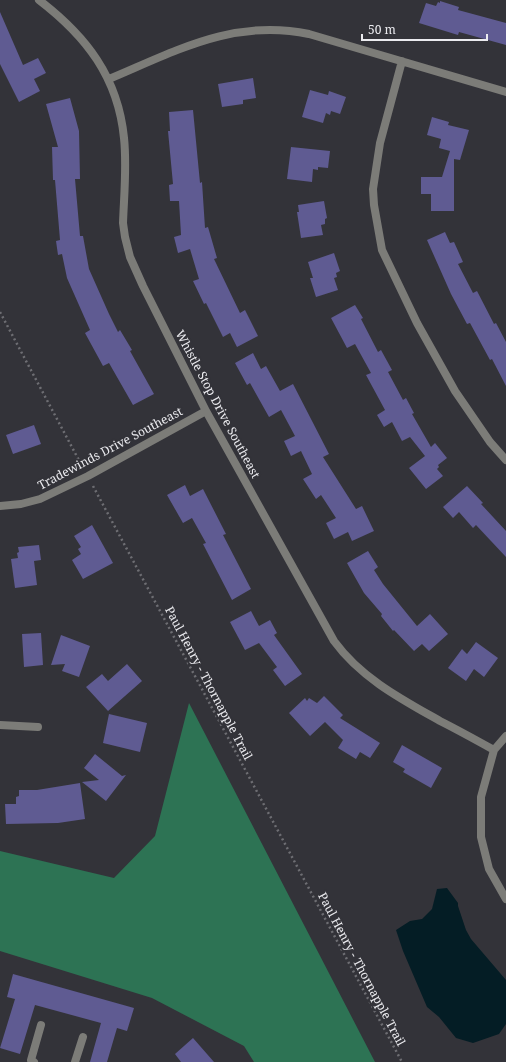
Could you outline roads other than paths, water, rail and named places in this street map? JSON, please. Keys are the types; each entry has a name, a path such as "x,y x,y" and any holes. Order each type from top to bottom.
{"street":[{"name":"Whistle Stop Drive Southeast","path":"39,0 61,18 85,44 95,56 109,79 119,108 124,138 125,161 123,223 130,257 206,411 334,641 342,652 367,676 396,696 494,750"},
{"path":"109,79 207,39 252,30 295,31 324,38 506,92"},
{"path":"402,61 380,143 373,189 374,205 382,250 417,323 455,391 490,442 506,460"},
{"name":"Tradewinds Drive Southeast","path":"0,506 31,502 88,476 206,411"},
{"path":"0,725 38,727"},
{"path":"506,736 494,750 481,797 481,837 489,869 506,899"},
{"path":"34,1062 31,1060 41,1025"},
{"path":"75,1062 83,1037"}],"water":[{"path":"447,888 458,903 466,930 471,939 506,980 506,1024 499,1034 473,1043 456,1038 439,1017 427,1007 403,951 396,930 410,921 422,919 432,909 437,889"}]}
